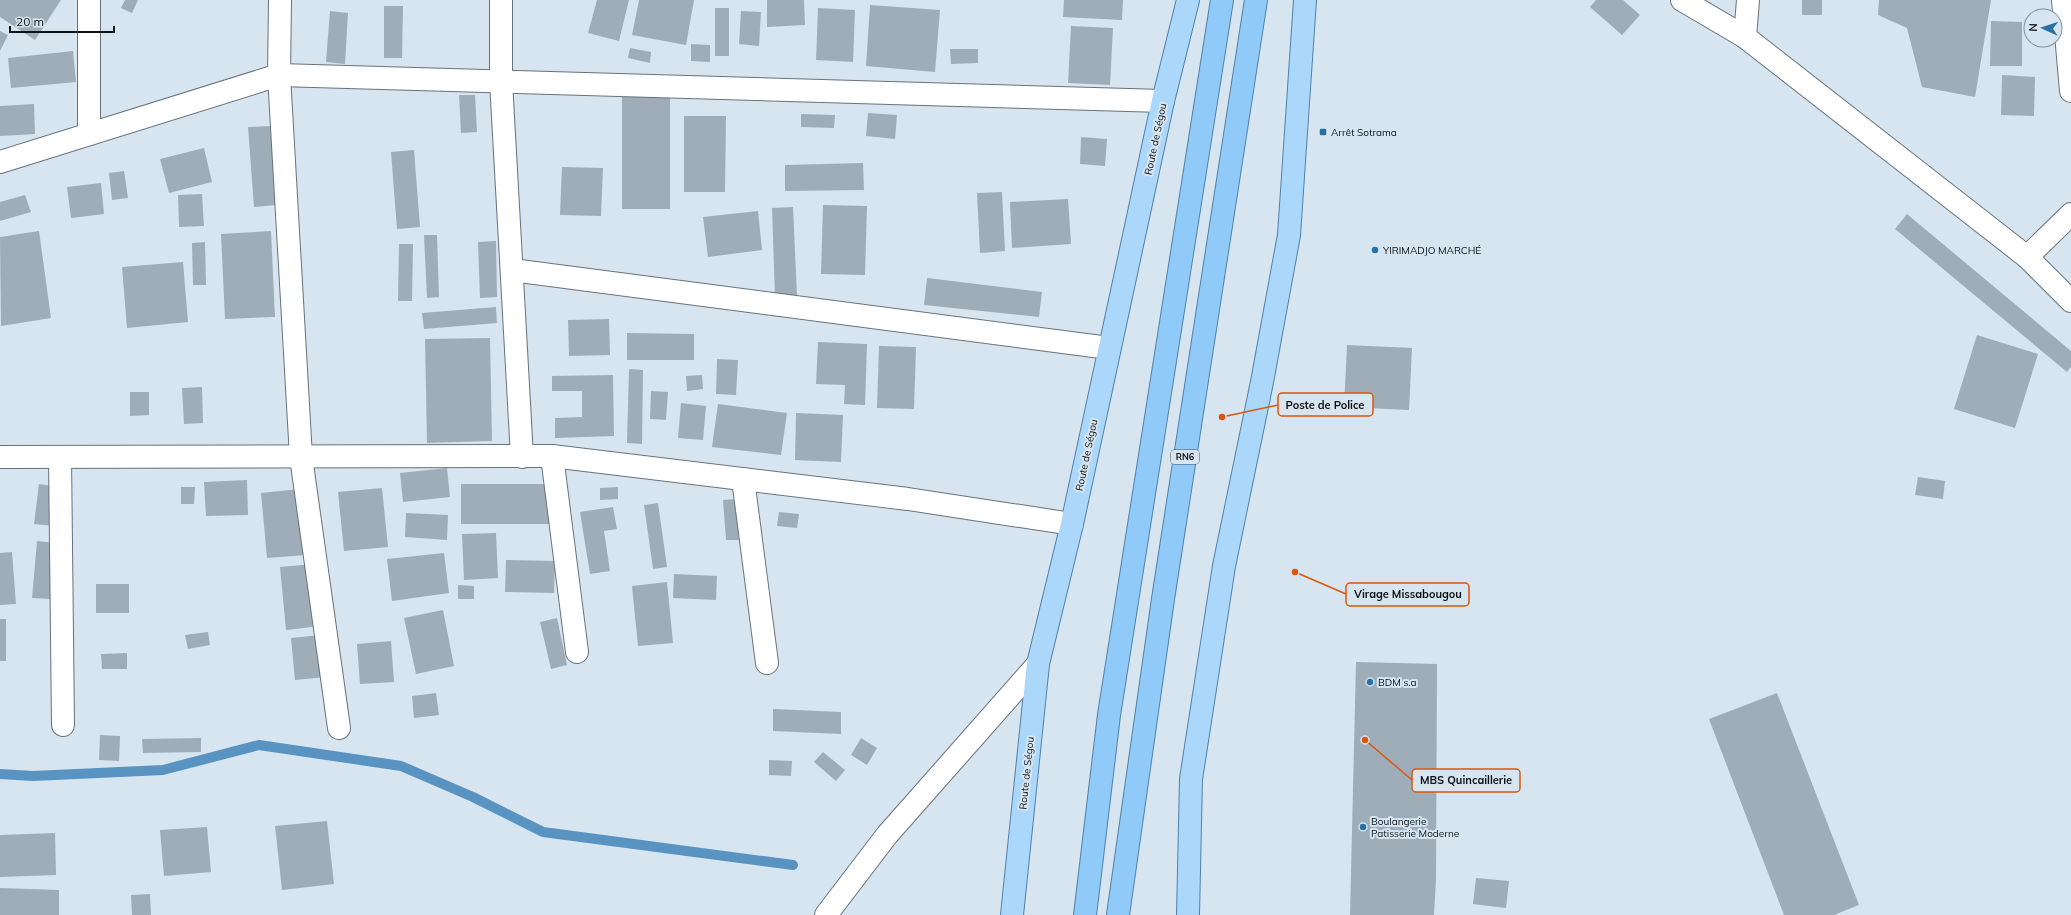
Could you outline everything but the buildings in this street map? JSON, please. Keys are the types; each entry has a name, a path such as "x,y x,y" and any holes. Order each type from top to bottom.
{"highway":[{"path":"1085,915 1109,715 1222,0"},
{"name":"RN6","path":"1118,915 1163,599 1256,0"}],"main road":[{"name":"Route de Ségou","path":"1012,915 1038,664 1072,524 1163,101 1188,0"},
{"path":"1188,915 1191,779 1224,566 1262,382 1289,235 1305,0"}],"street":[{"path":"89,0 89,134"},
{"path":"280,0 280,75 301,457 338,728"},
{"path":"501,0 501,81 522,456"},
{"path":"1682,0 1745,37 2027,257 2071,301"},
{"path":"1745,37 1748,0"},
{"path":"2063,0 2071,91"},
{"path":"0,162 280,75 1163,101"},
{"path":"2027,257 2071,214"},
{"path":"512,270 1109,348"},
{"path":"552,456 577,652"},
{"path":"0,457 552,456 908,499 1072,524"},
{"path":"60,457 63,725"},
{"path":"743,479 767,663"},
{"path":"826,915 887,835 1038,664"}],"waterway":[{"path":"0,774 33,776 163,770 259,745 401,766 473,797 543,832 793,865"}],"place":[{"name":"Arrêt Sotrama","path":"1323,132"},
{"name":"YIRIMADJO MARCHÉ","path":"1375,250"},
{"name":"Poste de Police","path":"1222,417"},
{"name":"Virage Missabougou","path":"1295,572"},
{"name":"BDM s.a","path":"1370,682"},
{"name":"MBS Quincaillerie","path":"1365,740"},
{"name":"Boulangerie Patisserie Moderne","path":"1363,827"}]}
